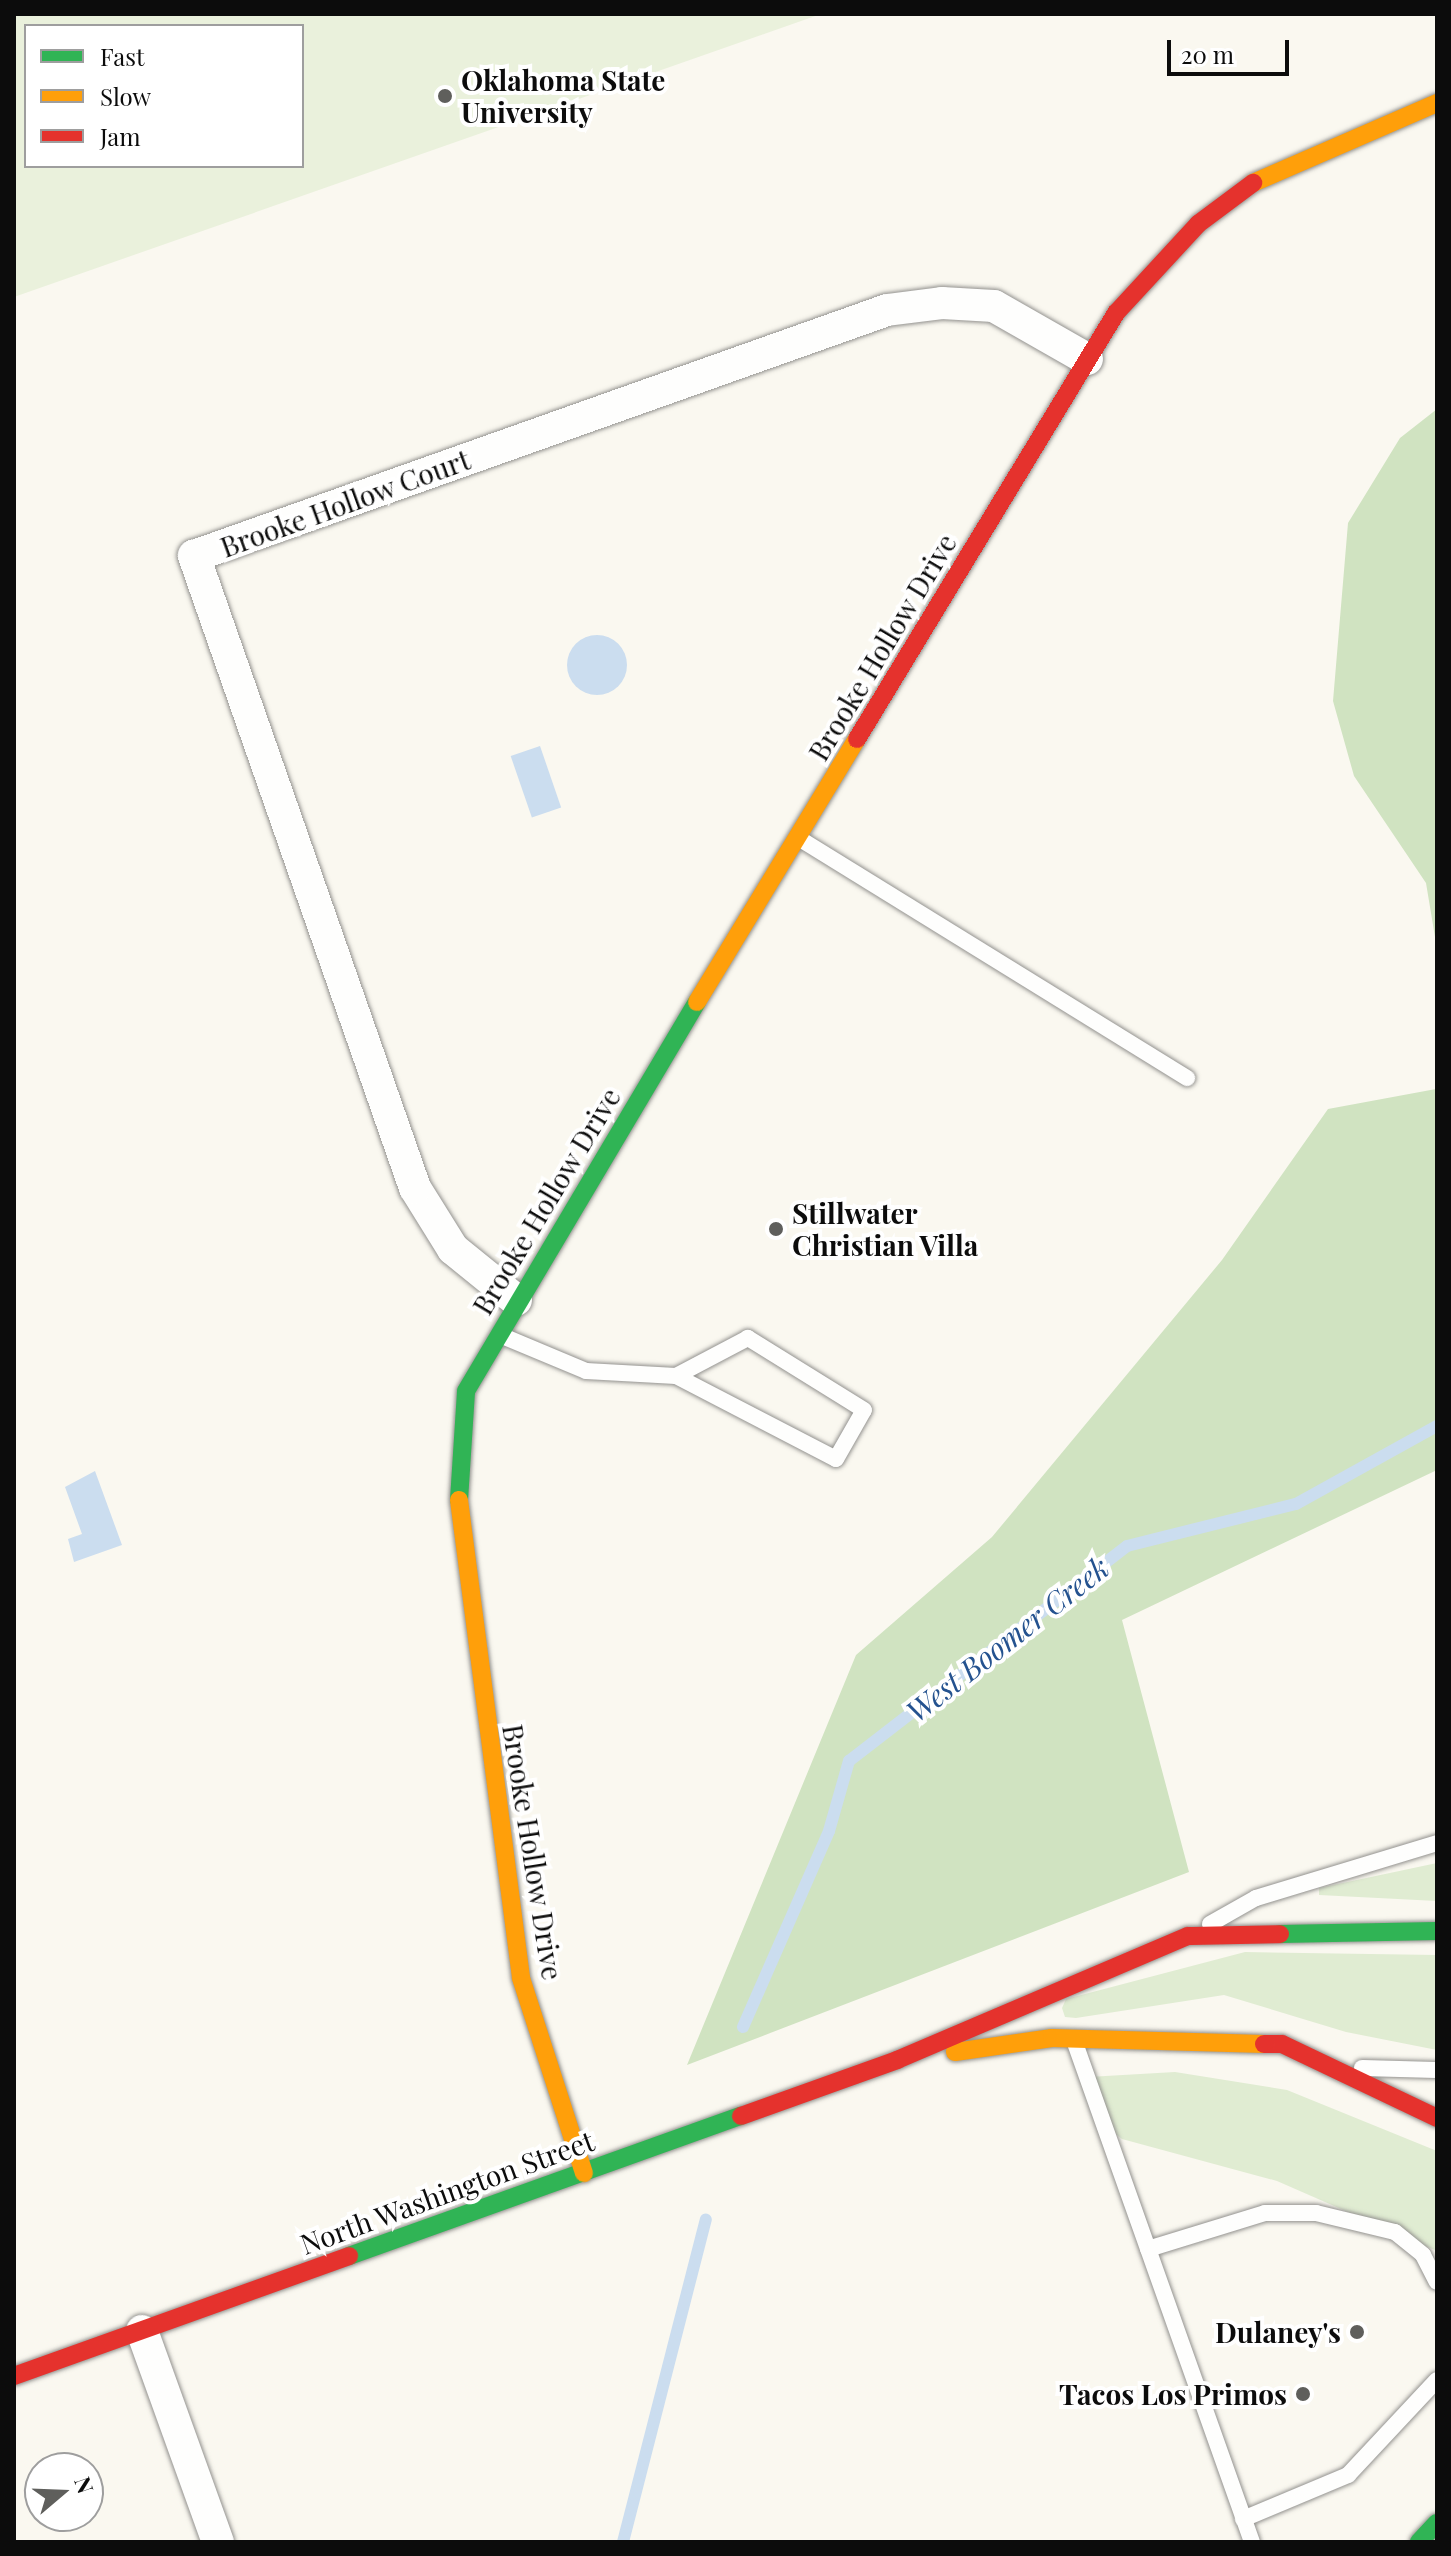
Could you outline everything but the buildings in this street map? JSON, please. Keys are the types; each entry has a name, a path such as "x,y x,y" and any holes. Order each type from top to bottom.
{"street":[{"name":"Brooke Hollow Drive","path":"584,2173 521,1978 459,1497 466,1391 516,1300 800,839 1116,313 1188,235 1243,190 1437,103"},
{"name":"Brooke Hollow Court","path":"516,1300 453,1249 415,1188 194,556 887,310 942,303 994,306 1087,359"},
{"name":"North Washington Street","path":"14,2376 897,2060 1188,1936 1437,1931"},
{"name":"North Washington Street","path":"897,2060 1074,2038 1282,2044 1437,2118"},
{"path":"142,2331 218,2542"},
{"path":"1419,2542 1437,2523"}],"lane":[{"path":"800,839 1187,1078"},
{"path":"498,1334 586,1371 676,1376 836,1459 864,1410 748,1338 676,1376"},
{"path":"1188,1936 1256,1898 1437,1843"},
{"path":"1074,2038 1252,2542"},
{"path":"1329,2067 1437,2070"},
{"path":"1148,2249 1265,2213 1316,2213 1395,2232 1423,2255 1437,2282"},
{"path":"1243,2519 1348,2475 1437,2380"}],"green space":[{"name":"Oklahoma State University","path":"14,14 821,14 14,297"},
{"path":"1437,409 1437,949 1426,883 1354,776 1333,701 1348,523 1400,438"},
{"path":"1437,1084 1437,1470 1122,1620 1189,1872 687,2065 856,1655 992,1537 1222,1260 1328,1109 1436,1089"},
{"path":"1437,1863 1437,1901 1319,1895 1319,1888"},
{"path":"1245,1952 1437,1955 1437,2050 1346,2032 1224,1995 1076,2018 1065,2017 1062,2008 1066,1999"},
{"path":"1175,2072 1287,2090 1437,2151 1437,2251 1277,2181 1122,2139 1102,2123 1088,2077"}],"water":[{"path":"597,635 609,637 618,644 625,653 625,677 618,686 609,693 597,695 585,693 576,686 569,677 567,665 569,653 576,644 585,637"},
{"path":"540,746 561,807 532,818 511,756"},
{"path":"95,1471 122,1545 74,1562 68,1539 82,1534 65,1487"}],"waterway":[{"name":"West Boomer Creek","path":"743,2027 829,1831 849,1761 1127,1546 1296,1504 1437,1426"},
{"path":"623,2542 706,2219"}],"traffic: fast":[{"path":"459,1500 466,1391 697,1002"},
{"path":"1280,1934 1437,1931"},
{"path":"349,2256 741,2116"},
{"path":"1419,2542 1437,2523"}],"traffic: slow":[{"path":"1253,183 1437,103"},
{"path":"697,1002 857,739"},
{"path":"459,1500 521,1978 584,2173"},
{"path":"955,2052 1052,2038 1264,2044"}],"traffic: jam":[{"path":"857,739 1116,313 1198,224 1253,183"},
{"path":"741,2116 897,2060 1188,1936 1280,1934"},
{"path":"1264,2044 1282,2044 1437,2118"},
{"path":"14,2376 349,2256"}],"place":[{"name":"Oklahoma State University","path":"445,96"},
{"name":"Stillwater Christian Villa","path":"776,1229"},
{"name":"Dulaney's","path":"1357,2332"},
{"name":"Tacos Los Primos","path":"1303,2394"}]}
